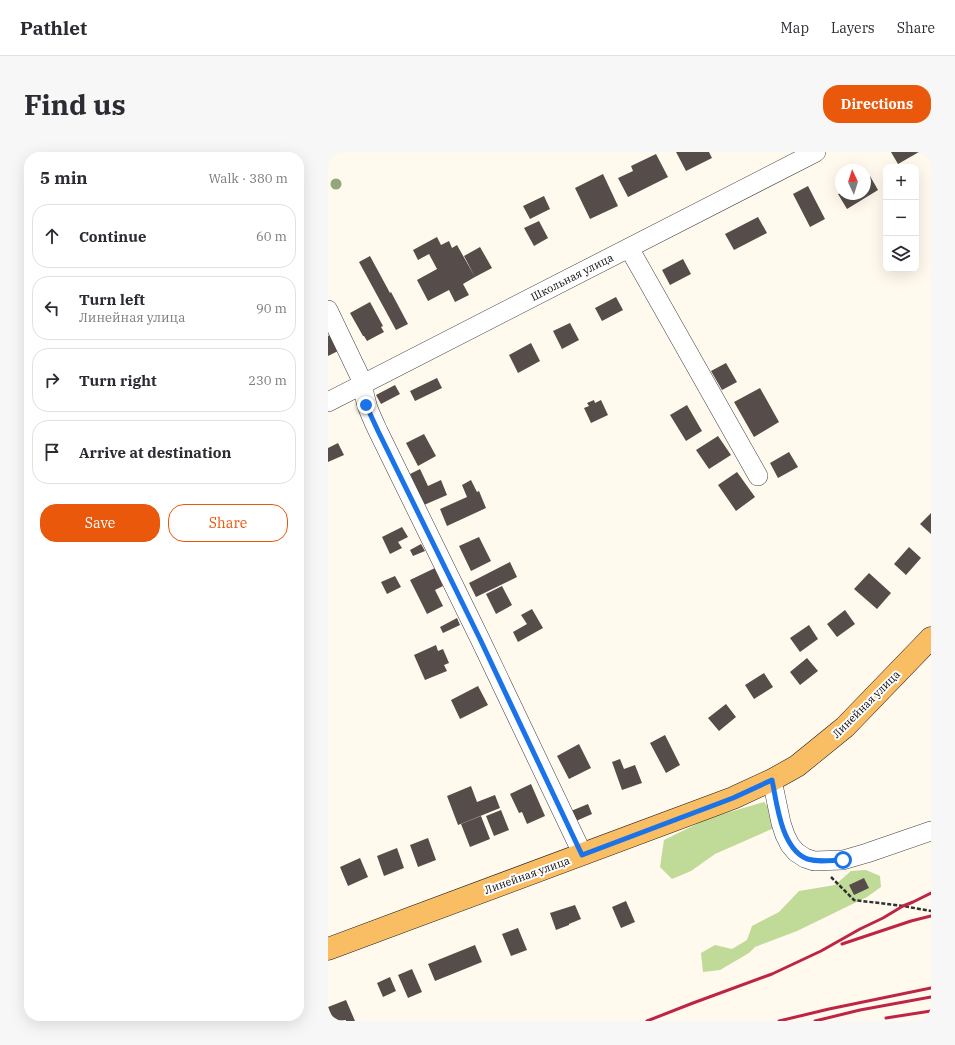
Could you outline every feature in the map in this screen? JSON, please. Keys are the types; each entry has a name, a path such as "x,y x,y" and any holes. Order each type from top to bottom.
{"main road":[{"name":"Линейная улица","path":"328,949 733,798 772,780 797,766 845,728 931,638"}],"street":[{"name":"Школьная улица","path":"328,402 816,152"},
{"path":"629,248 758,476"},
{"path":"328,310 364,383 366,405 378,431 480,639 582,855"},
{"path":"772,780 781,823 785,834 796,852 805,858 814,860 843,860 931,831"}],"path":[{"path":"814,860 854,900 931,911"}],"green space":[{"path":"764,802 774,814 774,828 715,854 691,871 672,879 660,867 664,840 709,818"},
{"path":"866,870 880,876 881,887 867,897 797,931 755,947 749,953 720,970 703,972 701,953 715,945 732,949 747,940 752,926 779,912 799,891 835,885 851,871"}],"building":[{"path":"676,152 709,152 712,158 686,171"},
{"path":"891,152 919,152 898,164"},
{"path":"656,154 668,177 628,197 618,178 633,171 631,166"},
{"path":"603,174 618,206 590,219 575,188"},
{"path":"871,178 878,190 871,194"},
{"path":"808,186 825,219 810,227 793,194"},
{"path":"544,196 550,209 530,219 523,206"},
{"path":"842,200 862,200 847,209"},
{"path":"758,217 767,233 734,250 725,234"},
{"path":"539,221 548,238 534,246 524,228"},
{"path":"437,237 441,245 449,241 452,248 457,245 475,277 463,284 469,295 455,302 449,290 428,301 417,280 437,269 429,254 418,260 413,250"},
{"path":"480,247 492,268 475,277 464,256"},
{"path":"370,256 408,324 396,330 359,262"},
{"path":"683,259 691,274 670,285 662,270"},
{"path":"616,297 623,310 602,321 595,308"},
{"path":"370,302 383,326 381,327 384,332 367,341 350,313"},
{"path":"570,323 579,340 562,349 553,331"},
{"path":"331,334 340,350 328,356 328,336"},
{"path":"531,343 540,361 518,373 509,355"},
{"path":"726,363 737,382 722,390 711,371"},
{"path":"437,378 442,388 415,401 410,391"},
{"path":"395,385 400,394 381,404 376,395"},
{"path":"760,388 779,422 754,437 734,402"},
{"path":"594,400 595,403 601,400 608,415 591,423 584,408 589,406 587,403"},
{"path":"687,405 702,431 686,441 670,415"},
{"path":"424,434 436,456 418,466 406,443"},
{"path":"718,436 731,455 709,469 696,450"},
{"path":"338,443 344,455 328,462 328,448"},
{"path":"789,452 798,467 778,478 770,463"},
{"path":"420,469 428,486 441,480 447,495 424,505 410,474"},
{"path":"737,472 755,497 736,511 718,485"},
{"path":"471,480 477,492 479,491 486,508 447,526 440,509 467,497 462,485"},
{"path":"931,513 931,534 920,524"},
{"path":"402,527 408,537 398,542 402,548 390,554 382,537"},
{"path":"479,537 491,561 471,571 459,546"},
{"path":"421,544 425,551 413,556 410,550"},
{"path":"909,547 921,558 906,575 894,564"},
{"path":"510,562 517,577 476,597 469,583"},
{"path":"435,568 443,586 435,590 443,606 427,614 410,580"},
{"path":"869,573 891,593 877,609 854,589"},
{"path":"395,576 401,587 387,594 381,582"},
{"path":"502,586 512,605 496,614 486,594"},
{"path":"532,609 543,628 518,642 513,632 527,624 521,615"},
{"path":"845,610 855,624 837,637 827,624"},
{"path":"457,618 460,625 443,633 440,627"},
{"path":"809,625 818,639 800,652 790,638"},
{"path":"436,645 438,651 443,649 449,663 444,665 447,671 425,680 414,655"},
{"path":"807,658 818,671 800,685 790,672"},
{"path":"764,673 773,687 754,699 745,685"},
{"path":"478,686 488,705 460,719 451,700"},
{"path":"726,704 736,717 719,731 708,718"},
{"path":"665,735 680,765 666,773 650,743"},
{"path":"579,744 591,768 569,779 557,756"},
{"path":"620,759 624,769 635,765 642,783 622,790 612,762"},
{"path":"531,784 545,816 527,824 522,812 519,813 510,794"},
{"path":"471,786 477,802 495,795 500,808 458,825 447,796"},
{"path":"588,804 592,814 576,821 571,811"},
{"path":"501,810 509,830 494,836 486,816"},
{"path":"481,816 490,839 470,847 461,824"},
{"path":"428,838 436,860 418,867 410,845"},
{"path":"397,848 404,868 384,876 377,856"},
{"path":"360,858 368,877 348,886 340,867"},
{"path":"864,878 869,888 854,895 849,885"},
{"path":"626,901 635,922 621,928 612,907"},
{"path":"575,905 581,919 556,930 550,913"},
{"path":"518,928 527,950 511,956 502,934"},
{"path":"475,945 482,962 435,981 428,964"},
{"path":"412,969 422,992 408,998 398,975"},
{"path":"390,977 396,991 383,997 377,983"},
{"path":"346,1000 355,1021 334,1021 328,1007"}],"railway":[{"path":"647,1021 772,974 821,951 903,906 931,893"},
{"path":"842,944 911,921 931,916"},
{"path":"779,1021 931,988"},
{"path":"815,1021 860,1010 931,997"},
{"path":"886,1018 931,1011"}],"route":[{"path":"366,405 480,639 582,855 733,798 772,780 781,823 790,844 796,852 805,858 814,860 843,860"}]}
